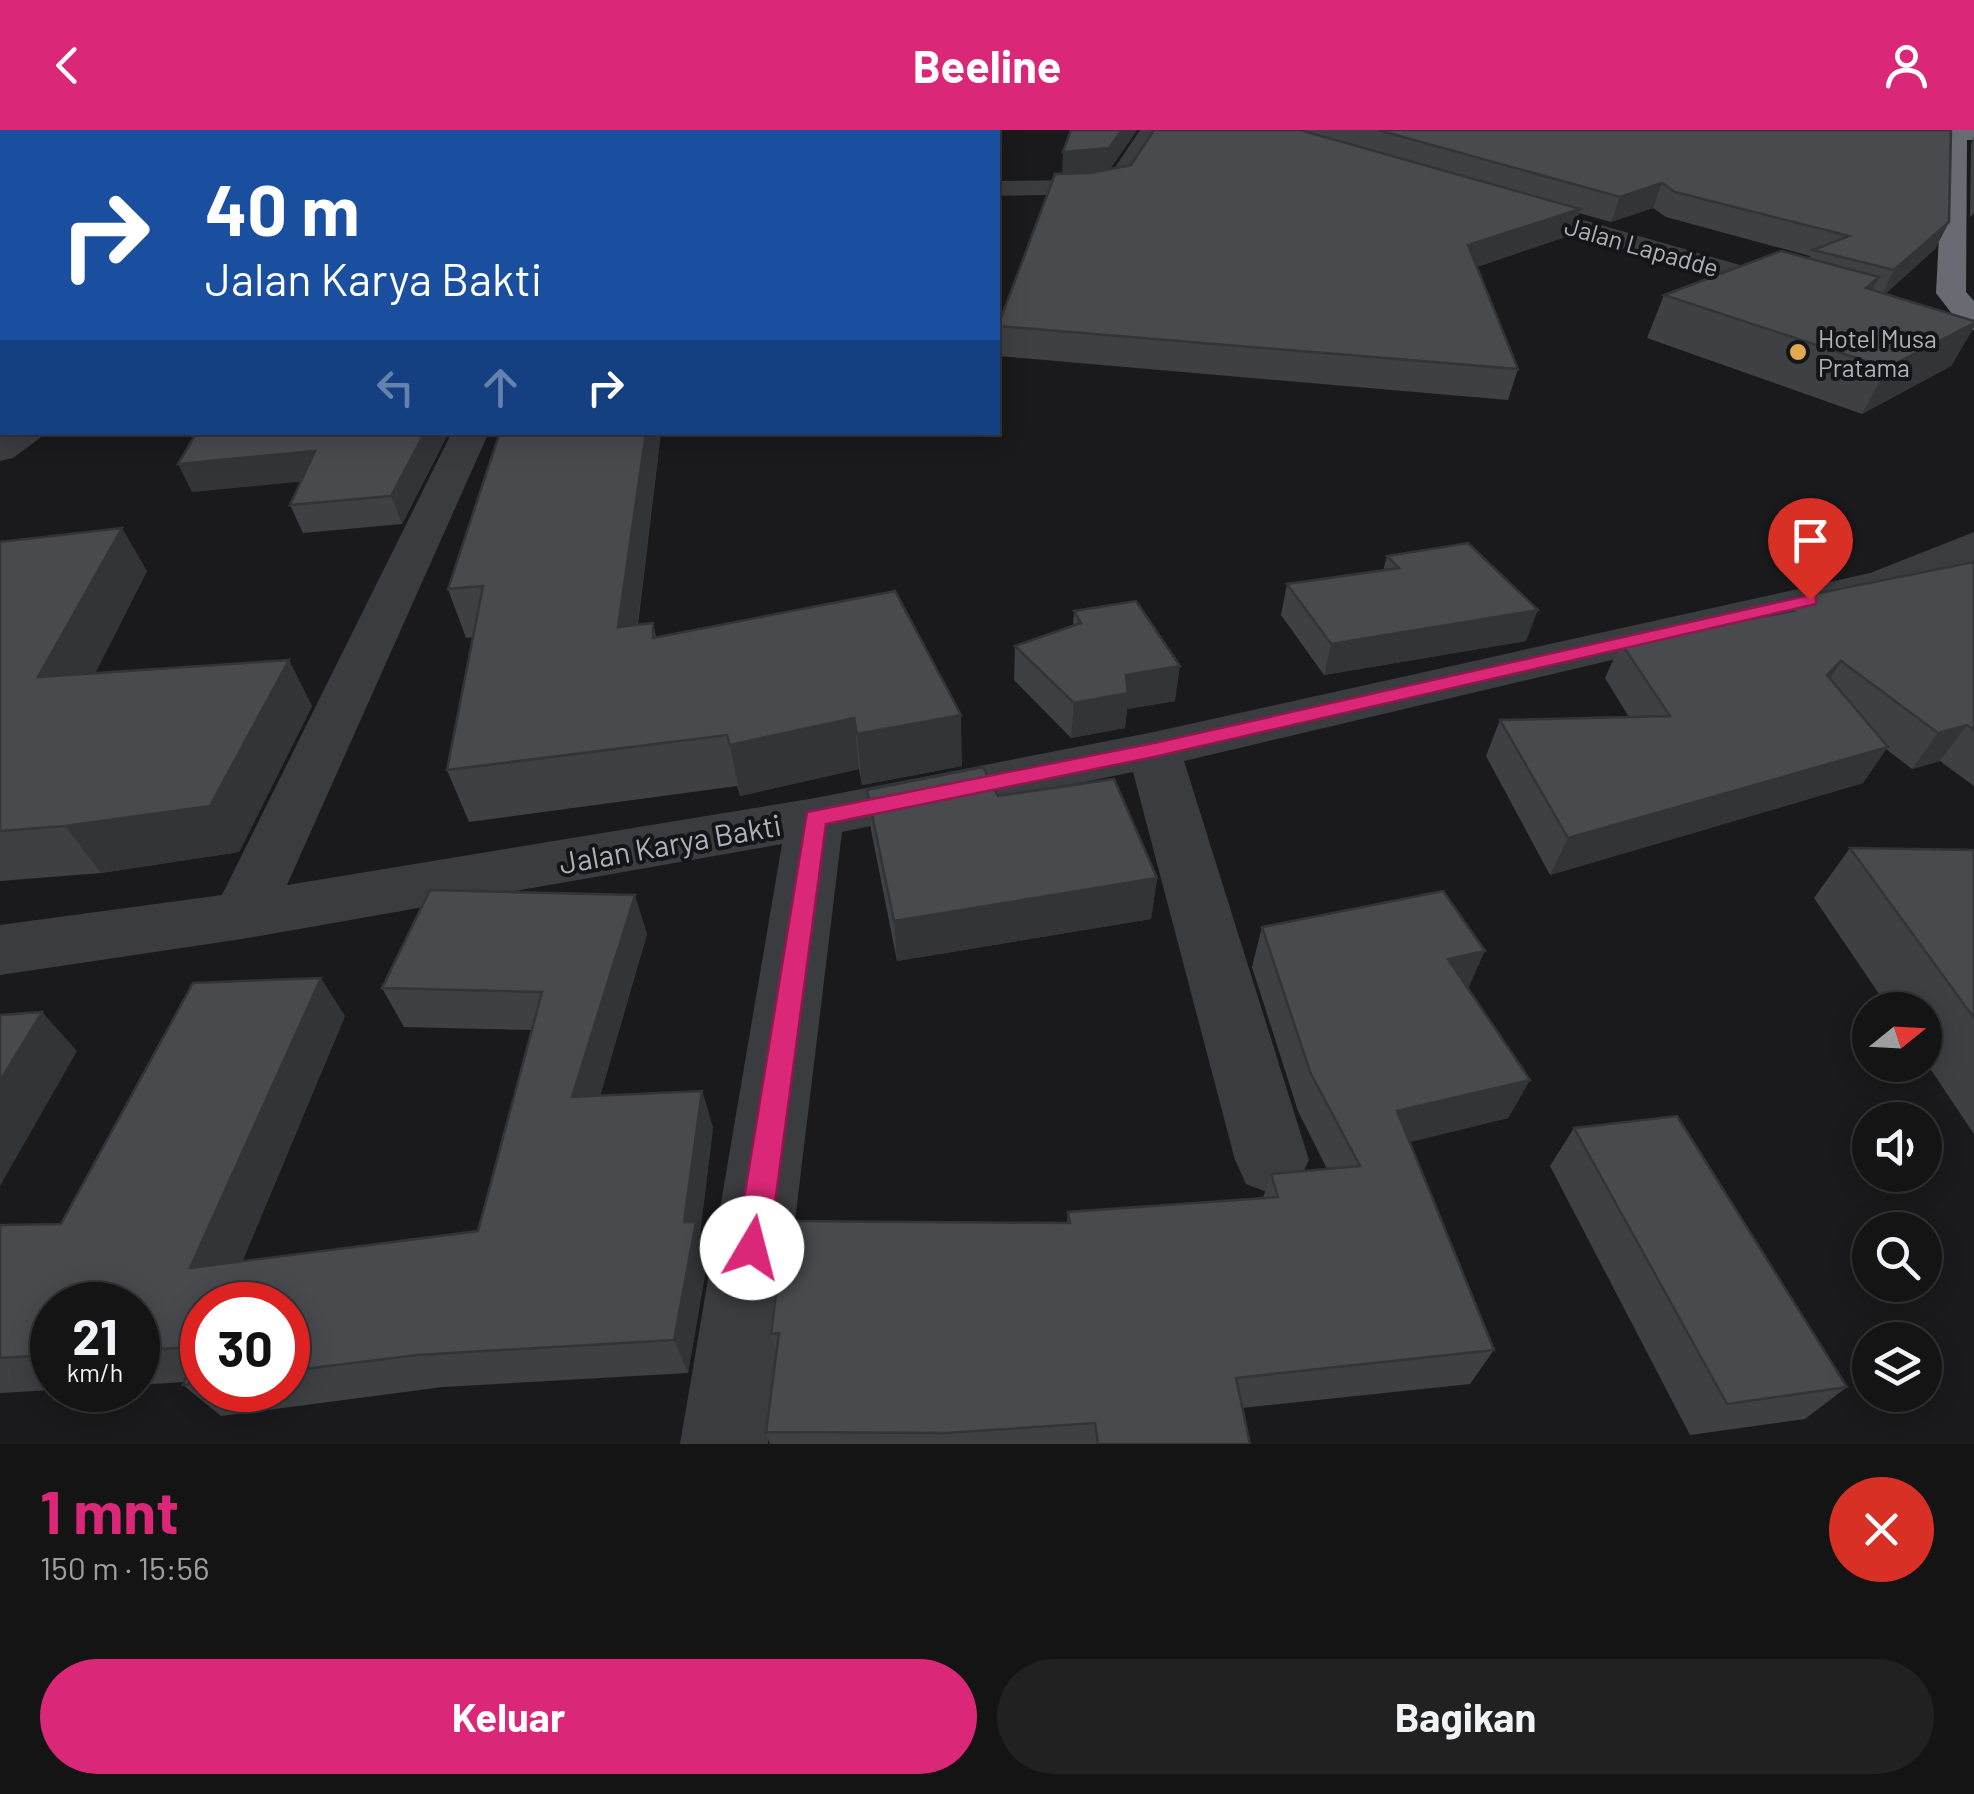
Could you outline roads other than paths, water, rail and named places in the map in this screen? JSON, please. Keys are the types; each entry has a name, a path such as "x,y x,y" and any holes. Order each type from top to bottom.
{"highway":[{"path":"1861,135 1965,133 1951,293 1974,321"}],"street":[{"path":"1000,189 1087,187 1119,180 1150,130"},
{"name":"Jalan Lapadde","path":"1482,198 1834,301"},
{"path":"1939,327 1974,336"},
{"path":"0,450 25,435"},
{"path":"242,916 470,435"},
{"name":"Jalan Karya Bakti","path":"0,950 242,916 815,818 1154,750 1884,583 1974,545"},
{"path":"1154,750 1272,1160"},
{"path":"724,1444 815,818"}],"place":[{"name":"Hotel Musa Pratama","path":"1798,352"}]}
